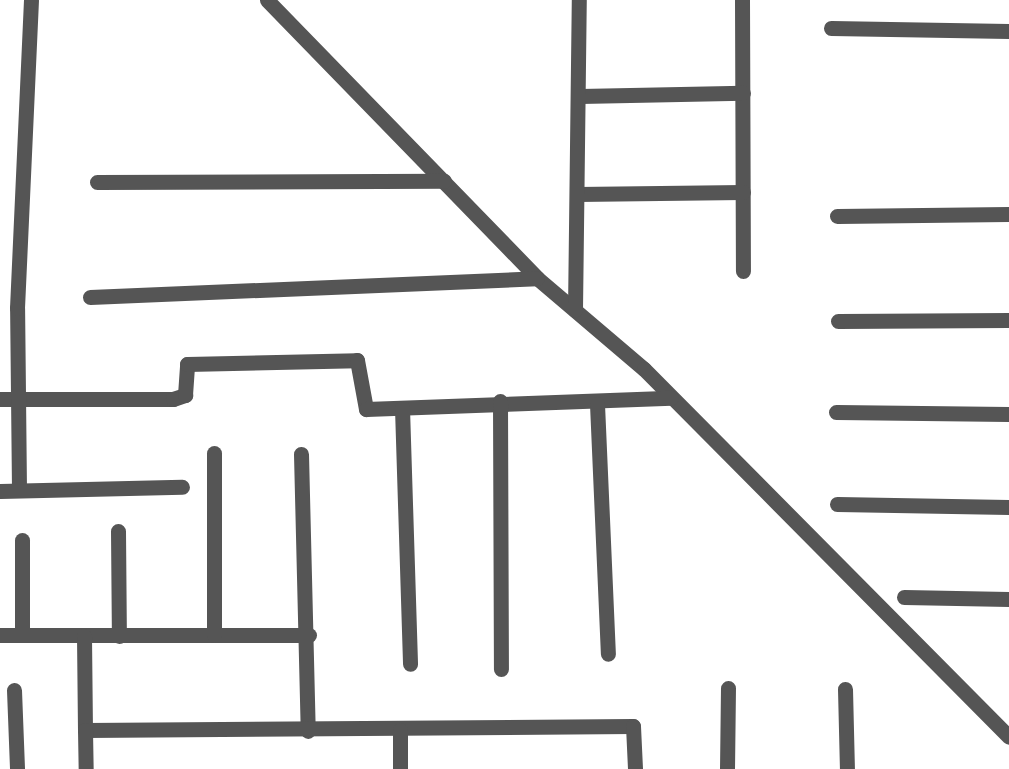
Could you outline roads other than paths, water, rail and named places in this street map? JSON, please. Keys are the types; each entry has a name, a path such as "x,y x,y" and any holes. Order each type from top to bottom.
{"street":[{"path":"19,490 21,398 17,308 32,0"},
{"path":"267,0 537,279 575,310 671,398 1009,736"},
{"path":"575,310 580,96 579,0"},
{"path":"742,0 743,271"},
{"path":"831,28 1009,31"},
{"path":"580,96 743,93"},
{"path":"97,182 444,181"},
{"path":"577,194 743,192"},
{"path":"837,216 1009,214"},
{"path":"90,297 537,279"},
{"path":"838,321 1009,320"},
{"path":"0,399 173,399 185,394 187,364 357,360 366,410 500,401 597,404 671,398"},
{"path":"500,401 501,669"},
{"path":"597,404 608,654"},
{"path":"402,408 411,664"},
{"path":"836,412 1009,414"},
{"path":"214,453 214,635"},
{"path":"301,453 309,635 308,731"},
{"path":"0,491 182,487"},
{"path":"837,504 1009,507"},
{"path":"118,531 118,636"},
{"path":"22,540 22,635"},
{"path":"904,597 1009,599"},
{"path":"0,635 309,635"},
{"path":"84,636 86,769"},
{"path":"727,769 728,688"},
{"path":"845,689 847,769"},
{"path":"14,690 17,769"},
{"path":"85,730 308,731 633,726 636,769"},
{"path":"400,730 400,769"}]}
